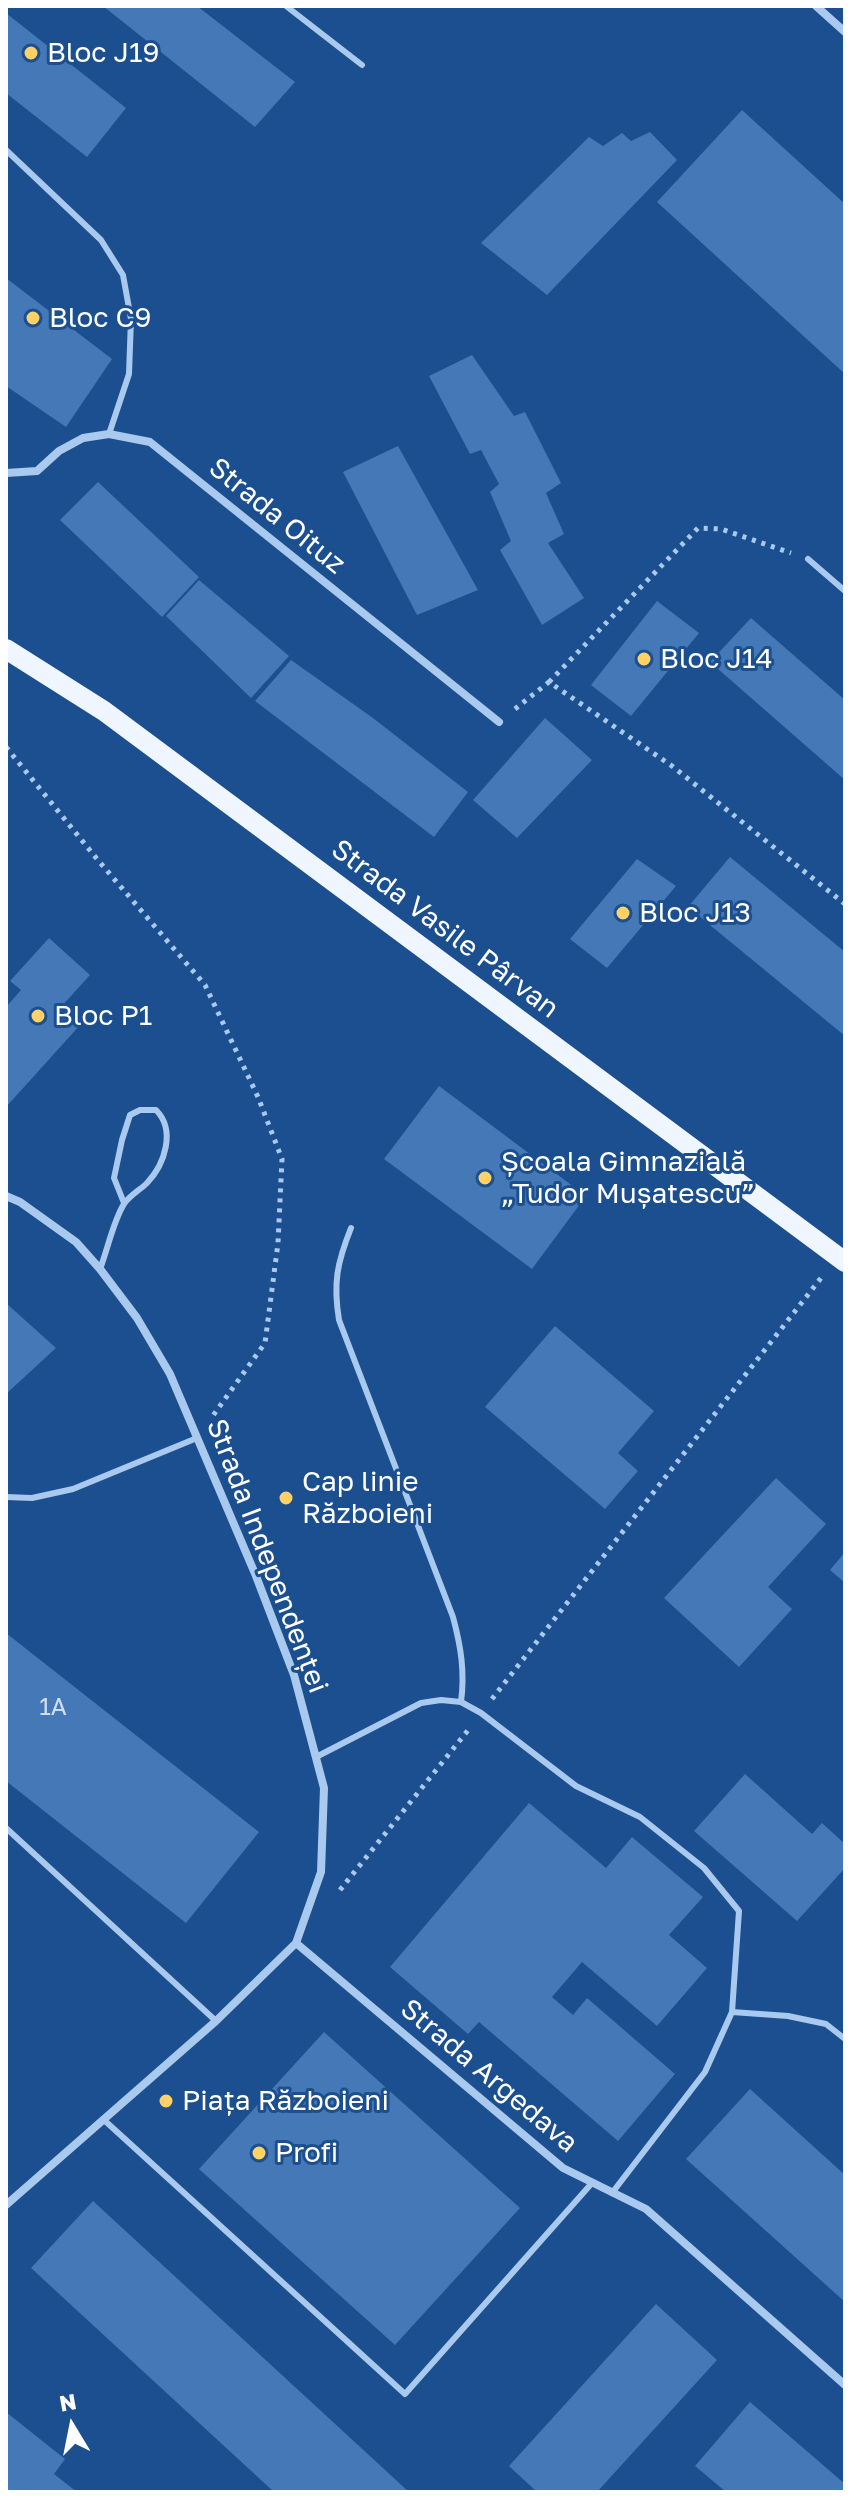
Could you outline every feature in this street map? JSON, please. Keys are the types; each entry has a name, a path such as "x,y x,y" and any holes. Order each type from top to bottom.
{"main road":[{"name":"Strada Vasile Pârvan","path":"6,649 104,711 842,1260"}],"street":[{"path":"816,6 845,32"},
{"name":"Strada Oituz","path":"6,473 37,471 59,451 83,438 109,434 150,442 499,722"},
{"name":"Strada Independenței","path":"6,1196 20,1202 76,1242 137,1318 170,1374 256,1576 294,1675 324,1788 321,1872 296,1943 216,2021 6,2205"},
{"name":"Strada Argedava","path":"296,1943 563,2168 646,2209 845,2385"}],"lane":[{"path":"286,6 362,65"},
{"path":"6,150 101,240 123,275 131,319 129,374 109,434"},
{"path":"808,559 845,591"},
{"path":"100,1269 124,1203 149,1181 163,1160 167,1135 163,1117 156,1110 140,1110 130,1115 126,1126 114,1178 124,1203"},
{"path":"351,1228 339,1258 335,1283 339,1320 453,1617 464,1677 461,1702"},
{"path":"6,1497 32,1498 73,1489 197,1438"},
{"path":"316,1757 421,1703 441,1700 461,1702 481,1713 576,1786 640,1817 704,1868 739,1911 732,2012 705,2072 612,2193"},
{"path":"6,1828 216,2021"},
{"path":"732,2012 788,2016 826,2024 845,2039"},
{"path":"104,2120 405,2394 592,2183"}],"path":[{"path":"499,722 549,682 698,528 721,529 808,559"},
{"path":"549,682 672,766 845,904"},
{"path":"6,747 205,985 258,1097 282,1159 278,1243 265,1343 197,1438"},
{"path":"336,1895 842,1260"}],"building":[{"path":"103,6 197,6 295,82 255,127"},
{"name":"Bloc J19","path":"6,13 126,108 87,157 6,93"},
{"path":"742,110 845,204 845,374 657,202"},
{"path":"650,132 677,160 547,295 481,243 589,137 603,146 622,133 631,141"},
{"name":"Bloc C9","path":"6,278 112,359 66,427 6,386"},
{"path":"472,355 514,416 525,412 561,483 546,493 564,534 548,543 584,598 542,625 500,550 511,541 490,492 499,484 481,450 470,454 429,376"},
{"path":"398,446 478,590 417,615 343,472"},
{"path":"98,482 199,577 162,617 60,520"},
{"path":"199,580 289,656 251,698 166,616"},
{"name":"Bloc J14","path":"657,601 699,633 631,716 591,685"},
{"path":"751,618 845,700 845,780 710,662"},
{"path":"291,660 373,718 468,792 434,837 255,701"},
{"path":"545,718 592,760 517,838 473,800"},
{"path":"730,857 845,952 845,1036 688,907"},
{"name":"Bloc J13","path":"637,859 676,886 607,968 570,939"},
{"name":"Bloc P1","path":"49,938 90,975 61,1007 81,1024 6,1107 6,1007 21,990 10,981"},
{"name":"Școala Gimnazială „Tudor Mușatescu”","path":"439,1086 586,1196 532,1269 384,1159"},
{"path":"6,1303 56,1348 6,1394"},
{"path":"555,1326 654,1411 618,1453 638,1471 605,1509 485,1407"},
{"path":"776,1478 826,1524 768,1587 792,1609 739,1667 664,1598"},
{"path":"845,1552 845,1583 830,1570"},
{"path":"6,1633 259,1832 186,1923 6,1781"},
{"path":"745,1774 812,1834 822,1823 845,1844 845,1868 797,1921 694,1831"},
{"path":"529,1803 606,1868 632,1837 703,1897 669,1935 707,1968 657,2026 582,1962 552,1997 573,2015 587,1998 675,2074 618,2141 479,2022 468,2034 390,1967"},
{"path":"324,2032 520,2208 395,2345 199,2169"},
{"path":"750,2089 845,2175 845,2302 686,2159"},
{"path":"93,2201 409,2492 274,2492 31,2268"},
{"path":"656,2304 717,2360 597,2492 537,2492 509,2466"},
{"path":"750,2402 845,2484 845,2492 726,2492 695,2466"},
{"path":"6,2412 65,2459 54,2474 77,2492 6,2492"}],"place":[{"name":"Bloc J19","path":"31,53"},
{"name":"Bloc C9","path":"33,318"},
{"name":"Bloc J14","path":"644,659"},
{"name":"Bloc J13","path":"623,913"},
{"name":"Bloc P1","path":"38,1016"},
{"name":"Școala Gimnazială „Tudor Mușatescu”","path":"485,1178"},
{"name":"Cap linie Războieni","path":"286,1498"},
{"name":"Piața Războieni","path":"166,2101"},
{"name":"Profi","path":"259,2153"}]}
